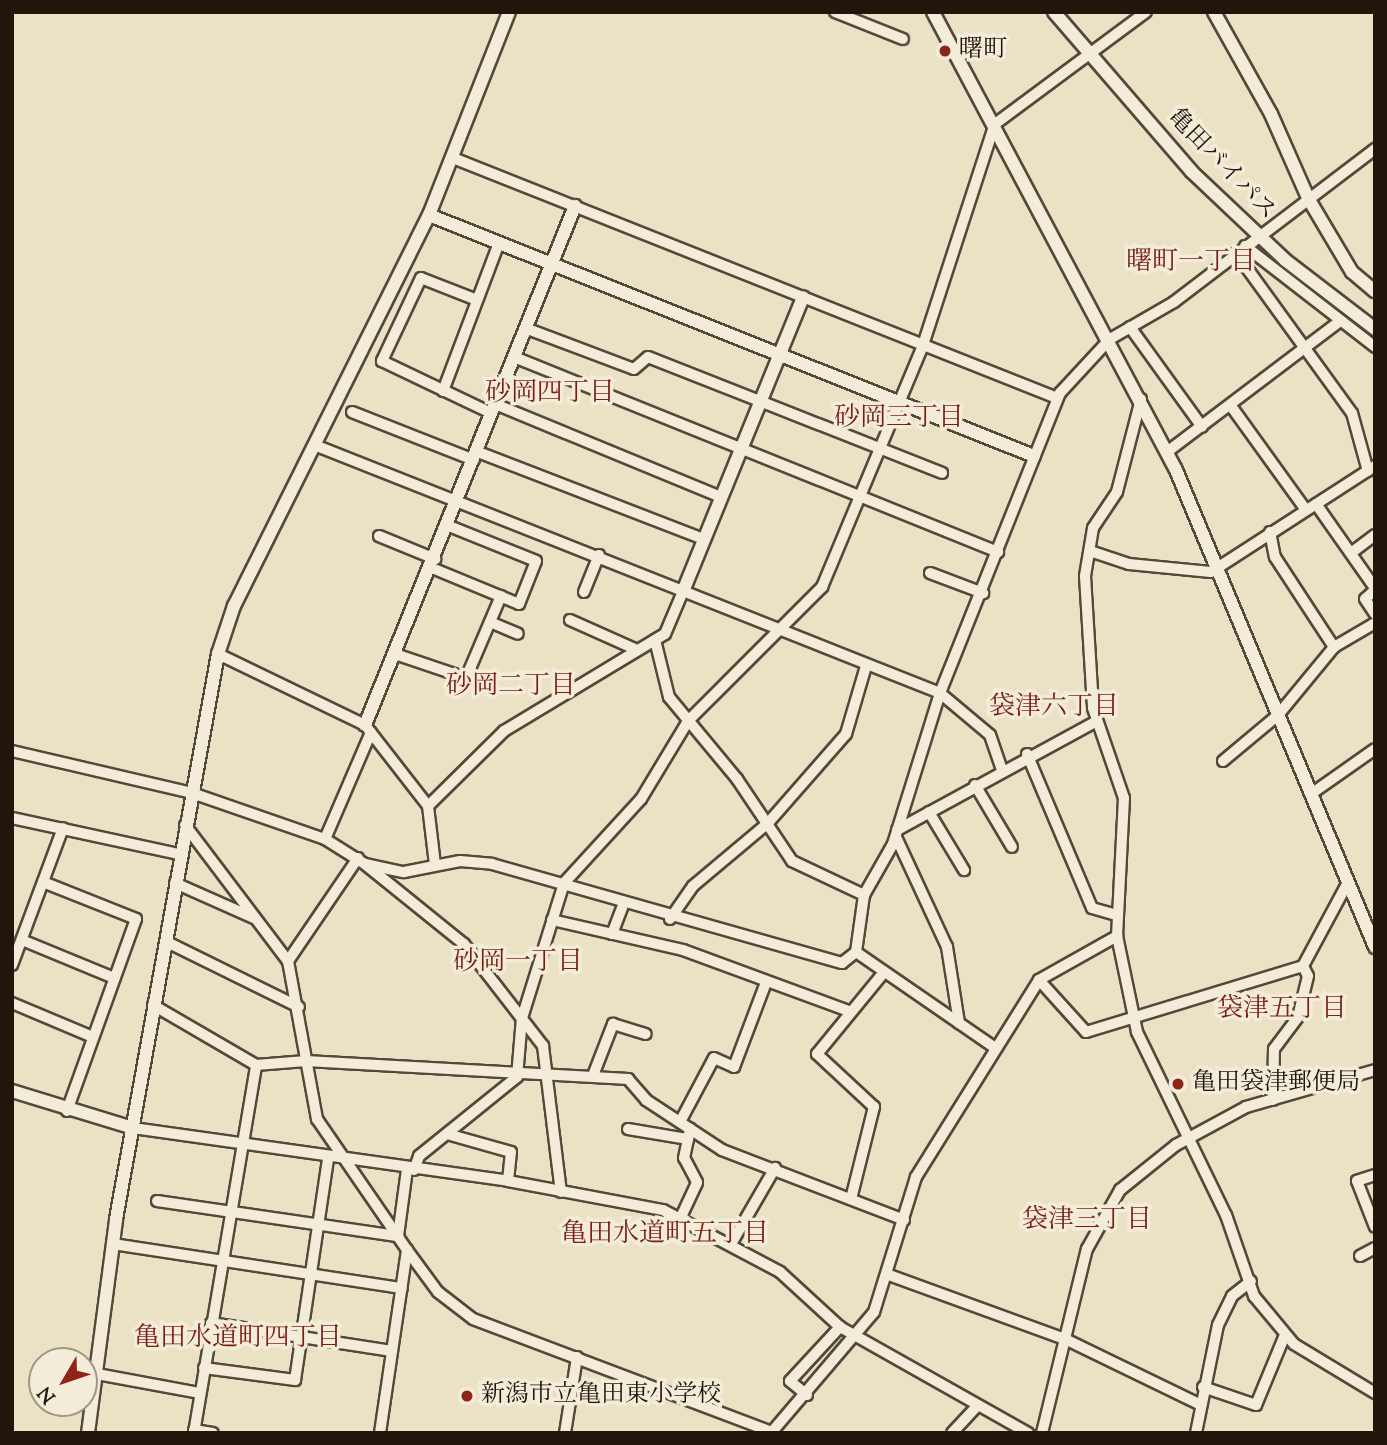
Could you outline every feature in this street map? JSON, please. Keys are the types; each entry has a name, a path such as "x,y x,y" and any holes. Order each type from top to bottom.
{"street":[{"path":"98,1366 113,1244 153,1005 167,942 179,855 218,654 234,606 317,446 429,215 509,12"},
{"path":"835,12 903,39"},
{"path":"933,12 1110,339 1167,452 1375,947"},
{"name":"亀田バイパス","path":"1054,12 1192,172 1259,235 1375,329"},
{"path":"398,1236 411,1170 419,1156 517,1077 522,1018 564,884 641,799 688,721 822,587 863,497 880,446 902,403 995,124 1089,51 1146,12"},
{"path":"1214,12 1271,114 1308,198 1352,272 1375,291"},
{"path":"361,861 404,872 435,865 492,864 564,884 623,906 828,962 842,962 856,952 864,895 896,834 940,693 984,593 1057,398 1110,339 1236,253 1375,149"},
{"path":"453,158 1057,398"},
{"path":"325,839 513,357 575,206"},
{"path":"429,215 1034,456"},
{"path":"443,391 499,243"},
{"path":"1245,246 1375,347"},
{"path":"1090,551 1129,564 1211,572 1371,468 1352,413 1236,253"},
{"path":"477,300 421,278 382,361 443,391 721,497"},
{"path":"428,806 504,731 665,634 803,297"},
{"path":"1167,452 1340,321"},
{"path":"1130,327 1202,427"},
{"path":"526,328 634,369 648,357 880,446 942,473"},
{"path":"513,357 998,552"},
{"path":"1141,399 1128,459 1093,528 1087,671 1097,721 1124,798 1117,936 1133,1014 1150,1067 1188,1138 1251,1281 1254,1296 1285,1335 1343,1379 1375,1394"},
{"path":"1231,406 1306,510"},
{"path":"352,412 704,540"},
{"path":"317,446 599,555 866,666 940,693 990,735 1002,769"},
{"path":"1316,504 1375,589 1366,599 1375,614"},
{"path":"379,536 519,604 536,561 449,526"},
{"path":"1270,533 1275,557 1334,647"},
{"path":"1350,553 1375,535"},
{"path":"584,592 599,555"},
{"path":"930,573 984,593"},
{"path":"398,654 466,678 501,596"},
{"path":"570,620 637,650"},
{"path":"490,622 518,634"},
{"path":"1223,761 1278,715 1334,647 1375,623"},
{"path":"654,640 669,697 768,823 792,861 864,895"},
{"path":"218,654 368,729 428,806 435,865"},
{"path":"670,919 693,886 768,823 846,734 866,666"},
{"path":"896,834 1027,754 1097,721"},
{"path":"1311,794 1375,749"},
{"path":"12,751 192,793 325,839 361,861 464,944 543,1046 550,1071 561,1192"},
{"path":"1027,754 1091,908 1117,915"},
{"path":"975,785 1012,847"},
{"path":"929,812 964,870"},
{"path":"12,818 179,855"},
{"path":"186,825 288,961 299,1007 317,1119 351,1162 407,1250 453,1307 772,1432 859,1333 889,1275 916,1177 1039,980 1117,936"},
{"path":"12,965 63,828"},
{"path":"896,834 947,947 959,1023"},
{"path":"288,961 361,861"},
{"path":"43,882 136,919 67,1111"},
{"path":"1039,980 1086,1032 1133,1014 1218,995 1303,966 1348,882"},
{"path":"175,883 255,919"},
{"path":"612,934 623,906"},
{"path":"552,920 683,950 765,985 849,1011"},
{"path":"22,940 114,978"},
{"path":"167,942 299,1007"},
{"path":"856,952 995,1048"},
{"path":"1273,1100 1273,1049 1298,1017 1308,976 1303,966"},
{"path":"852,1195 874,1107 817,1054 849,1011 884,972"},
{"path":"680,1122 714,1058 734,1067 765,985"},
{"path":"12,1003 93,1037"},
{"path":"153,1005 256,1065 306,1061 517,1077 550,1071 594,1073 628,1079 680,1122 689,1134 684,1158 697,1182 681,1217"},
{"path":"594,1073 613,1024 646,1034"},
{"path":"213,1433 194,1431 220,1263 256,1065"},
{"path":"1042,1433 1087,1249 1105,1209 1188,1138 1273,1100 1375,1070"},
{"path":"12,1091 67,1111 133,1129 351,1162 508,1181 681,1217 780,1272 840,1327 859,1333 977,1406 1028,1433"},
{"path":"628,1129 689,1134 722,1150 852,1195 904,1220"},
{"path":"447,1134 476,1147 511,1152 508,1181"},
{"path":"204,1368 295,1380 321,1225 328,1158"},
{"path":"731,1244 775,1168"},
{"path":"1375,1175 1357,1181 1375,1227"},
{"path":"157,1201 398,1236"},
{"path":"113,1244 220,1263 402,1288"},
{"path":"1360,1256 1375,1248"},
{"path":"380,1433 407,1250"},
{"path":"889,1275 1065,1339 1199,1404"},
{"path":"1196,1433 1199,1404 1218,1325 1232,1296 1251,1281"},
{"path":"211,1323 392,1351"},
{"path":"807,1395 790,1381 840,1327"},
{"path":"1203,1387 1256,1405 1285,1335"},
{"path":"565,1433 577,1357"},
{"path":"98,1374 200,1393"},
{"path":"952,1433 977,1406"}],"place":[{"name":"曙町","path":"945,51"},
{"name":"亀田袋津郵便局","path":"1178,1084"},
{"name":"新潟市立亀田東小学校","path":"467,1396"}],"district":[{"name":"曙町一丁目","path":"1191,263"},
{"name":"砂岡四丁目","path":"550,394"},
{"name":"砂岡三丁目","path":"899,419"},
{"name":"砂岡二丁目","path":"511,687"},
{"name":"袋津六丁目","path":"1054,708"},
{"name":"砂岡一丁目","path":"518,963"},
{"name":"袋津五丁目","path":"1282,1010"},
{"name":"袋津三丁目","path":"1087,1221"},
{"name":"亀田水道町五丁目","path":"665,1235"},
{"name":"亀田水道町四丁目","path":"238,1339"}]}
